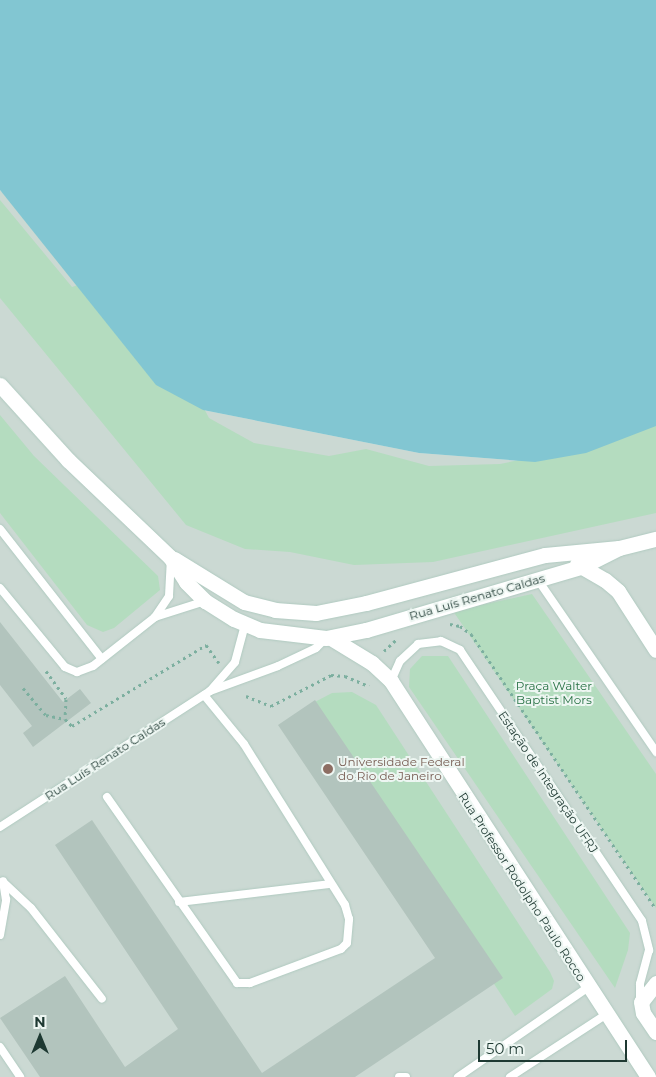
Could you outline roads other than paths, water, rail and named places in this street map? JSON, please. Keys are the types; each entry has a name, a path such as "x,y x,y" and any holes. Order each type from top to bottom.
{"street":[{"path":"0,385 62,453 170,557 186,582 205,601 245,624 277,634 329,638"},
{"name":"Rua Luís Renato Caldas","path":"170,557 239,599 275,610 316,613 384,598 545,555 620,548 656,539"},
{"name":"Rua Luís Renato Caldas","path":"329,638 366,630 538,580 583,566 620,548"},
{"path":"545,555 583,566 618,592 656,650"},
{"name":"Rua Professor Rodolpho Paulo Rocco","path":"329,638 372,662 390,681 587,988 648,1077"},
{"path":"656,983 641,1002 643,1013 656,1032"}],"lane":[{"path":"0,529 102,659"},
{"path":"155,617 171,588 170,557"},
{"path":"538,580 656,752"},
{"path":"0,588 65,668 84,671 155,617 205,601"},
{"name":"Rua Luís Renato Caldas","path":"207,693 235,662 240,650 245,624"},
{"name":"Rua Luís Renato Caldas","path":"0,827 207,693 278,666 316,648 329,638"},
{"name":"Estação de Integração UFRJ","path":"390,681 400,661 418,644 440,641 460,650 642,921 649,950 640,984 641,1002"},
{"path":"107,797 232,979 242,984 341,949 347,942 350,919 345,905 329,884 244,744 207,693"},
{"path":"0,935 6,900 2,880"},
{"path":"2,880 31,908 102,999"},
{"path":"179,902 329,884"},
{"path":"458,1077 587,988"},
{"path":"510,1077 605,1015"},
{"path":"0,1047 20,1077"},
{"path":"399,1077 406,1077"}],"water":[{"path":"0,0 656,0 656,426 586,453 535,462 419,453 203,410 156,385 0,190"}],"place":[{"name":"Universidade Federal do Rio de Janeiro","path":"328,769"}],"park label":[{"name":"Praça Walter Baptist Mors","path":"554,693"}]}
